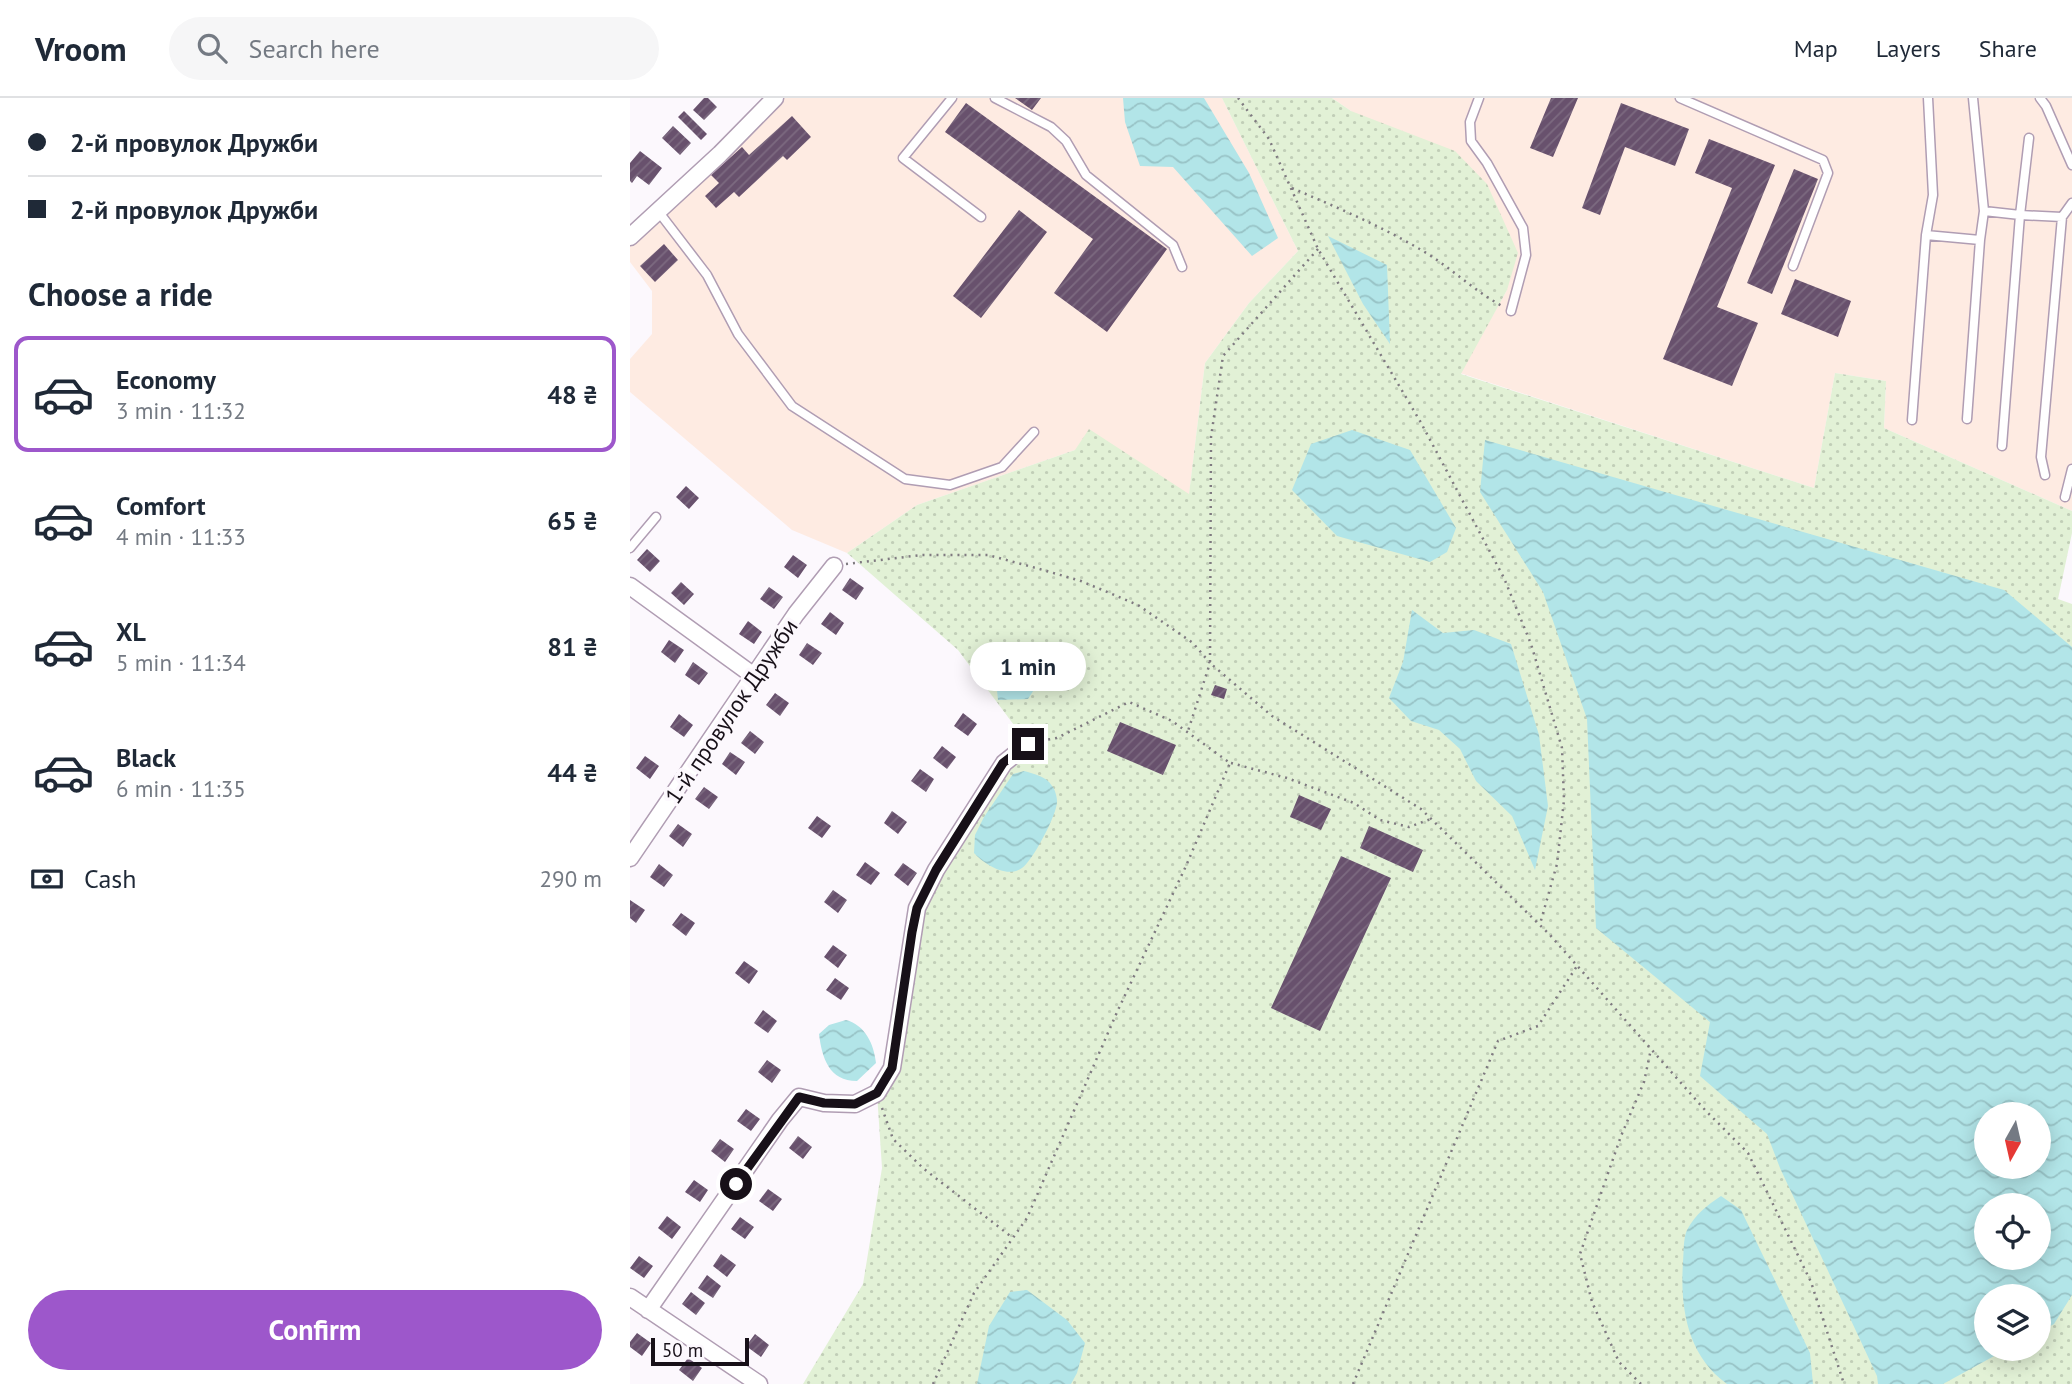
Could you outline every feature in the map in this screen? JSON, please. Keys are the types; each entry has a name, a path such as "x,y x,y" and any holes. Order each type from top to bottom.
{"street":[{"path":"630,237 636,222 658,211 775,98"},
{"name":"1-й провулок Дружби","path":"630,858 796,614 834,566"},
{"path":"630,586 754,676"},
{"path":"648,1310 799,1097 824,1103 855,1104 877,1093 892,1068 917,908 936,870 1003,763 1028,744"},
{"path":"630,1297 760,1384"}],"lane":[{"path":"952,98 904,158 981,217"},
{"path":"995,98 1051,127 1066,141 1086,175 1173,245 1182,267"},
{"path":"1479,98 1470,122 1471,141 1488,163 1523,228 1526,255 1511,311"},
{"path":"1680,98 1823,160 1828,173 1793,266"},
{"path":"1912,420 1926,235 1933,195 1927,98"},
{"path":"1967,419 1984,211 1973,98"},
{"path":"2040,98 2072,165"},
{"path":"2002,446 2020,215 2029,138"},
{"path":"2045,475 2041,457 2062,217 2072,203"},
{"path":"658,211 707,275 738,334 792,406 905,479 950,485 1002,467 1034,432"},
{"path":"1984,211 2062,217"},
{"path":"1926,235 1980,240"},
{"path":"2065,497 2072,469"},
{"path":"630,548 656,517"}],"path":[{"path":"1238,98 1269,139 1318,249 1420,421 1504,578 1531,645 1562,748 1564,800 1557,864 1539,924"},
{"path":"1291,187 1357,216 1424,252 1479,293 1511,311"},
{"path":"1188,731 1210,663 1211,437 1223,356 1318,249"},
{"path":"834,566 922,555 988,555 1081,581 1138,605 1193,643 1210,663 1272,716 1421,809 1539,924 1705,1110 1748,1153 1811,1282 1844,1384"},
{"path":"1028,744 1057,738 1129,702 1172,721 1230,763 1287,778 1354,803 1380,820 1409,827 1432,819"},
{"path":"933,1384 974,1293 1027,1218 1230,763"},
{"path":"1353,1384 1498,1041 1538,1026 1577,965"},
{"path":"1641,1384 1619,1362 1592,1302 1580,1254 1621,1136 1644,1082 1651,1049"},
{"path":"877,1093 893,1139 924,1170 1013,1238"}],"shaded area":[{"path":"775,98 1222,98 1298,251 1249,303 1205,363 1189,495 1075,450 917,505 847,553 792,530 630,392 630,359 652,334 652,291 630,262 630,238"},
{"path":"1332,98 2072,98 2072,511 1884,428 1886,381 1835,373 1814,488 1460,373 1507,290 1351,111"}],"green space":[{"path":"1222,98 1332,98 1351,111 1455,151 1487,184 1518,253 1507,290 1461,374 1814,488 1835,373 1886,381 1884,428 2072,511 2072,533 2058,599 2072,604 2072,1384 803,1384 863,1284 882,1168 877,1093 892,1068 912,932 968,817 1028,744 958,650 847,553 917,505 1075,450 1089,429 1189,494 1205,363 1249,303 1298,251"}],"water":[{"path":"1123,98 1204,98 1249,173 1278,238 1252,256 1173,167 1140,166 1125,122"},
{"path":"1328,236 1387,265 1390,344 1363,304"},
{"path":"1352,430 1410,450 1456,528 1447,552 1430,562 1337,536 1292,490 1311,444"},
{"path":"1485,440 2004,590 2072,647 2072,1295 2054,1324 2051,1326 2051,1284 1974,1284 1974,1361 1985,1361 1943,1384 1878,1384 1877,1376 1780,1168 1767,1134 1700,1076 1710,1022 1596,928 1587,719 1543,592 1480,492"},
{"path":"1412,610 1443,633 1474,630 1511,644 1539,735 1548,806 1535,870 1512,816 1476,781 1460,749 1439,730 1411,721 1389,698 1403,662"},
{"path":"1008,659 1028,663 1039,682 1028,699 998,700 995,671"},
{"path":"1024,771 1047,780 1056,793 1056,807 1044,837 1032,857 1016,871 1003,871 984,862 974,853 975,835 1013,774"},
{"path":"846,1020 863,1031 871,1042 875,1056 876,1063 857,1081 847,1080 833,1072 820,1043 819,1034 829,1025"},
{"path":"1721,1196 1741,1210 1810,1353 1813,1384 1727,1384 1703,1359 1695,1345 1685,1313 1683,1296 1685,1237 1698,1215"},
{"path":"1027,1290 1067,1320 1085,1343 1077,1373 1071,1384 977,1384 989,1326 1010,1292"}],"building":[{"path":"704,98 708,98 717,107 704,120 693,110"},
{"path":"1015,98 1041,98 1032,110"},
{"path":"1551,98 1578,98 1553,157 1530,148"},
{"path":"966,103 1167,249 1107,332 1054,293 1093,239 945,132"},
{"path":"1621,103 1689,129 1675,166 1625,147 1600,215 1582,208"},
{"path":"684,111 707,134 701,140 678,117"},
{"path":"792,116 811,137 787,160 783,156 739,197 734,192 716,208 705,196 719,183 711,175 742,147 749,155"},
{"path":"673,126 691,143 680,155 662,138"},
{"path":"1709,139 1775,165 1717,307 1758,323 1732,386 1663,359 1732,188 1695,173"},
{"path":"640,151 662,168 649,185 637,176 632,183 630,181 630,163"},
{"path":"1794,169 1818,179 1772,294 1747,283"},
{"path":"1019,210 1047,232 981,318 953,296"},
{"path":"664,244 678,260 655,282 640,266"},
{"path":"1795,279 1851,301 1838,337 1781,314"},
{"path":"686,486 699,498 689,509 676,497"},
{"path":"647,549 660,561 650,572 637,560"},
{"path":"793,555 807,565 798,578 784,567"},
{"path":"850,578 864,588 856,600 842,590"},
{"path":"681,582 694,594 684,605 671,593"},
{"path":"769,587 783,597 774,609 760,599"},
{"path":"830,612 844,623 836,635 821,624"},
{"path":"748,621 762,632 754,644 739,634"},
{"path":"669,640 684,650 675,663 661,652"},
{"path":"807,643 822,653 813,665 799,655"},
{"path":"693,662 708,673 699,685 685,675"},
{"path":"1215,685 1227,689 1224,699 1211,695"},
{"path":"775,693 789,703 780,716 766,705"},
{"path":"963,713 977,724 968,736 954,726"},
{"path":"679,714 693,725 684,737 670,727"},
{"path":"1120,722 1176,745 1163,775 1107,751"},
{"path":"750,731 764,742 755,754 741,743"},
{"path":"942,746 956,757 947,769 933,758"},
{"path":"730,752 745,762 736,775 722,764"},
{"path":"645,756 659,766 650,779 636,768"},
{"path":"920,769 934,779 926,792 911,781"},
{"path":"704,787 718,797 709,809 695,799"},
{"path":"1299,795 1331,809 1321,830 1290,817"},
{"path":"892,811 907,822 898,834 884,823"},
{"path":"817,816 831,826 822,838 808,828"},
{"path":"678,824 692,834 683,847 669,836"},
{"path":"1369,826 1423,850 1413,872 1360,848"},
{"path":"1341,856 1391,878 1320,1031 1271,1008"},
{"path":"865,862 880,873 871,885 856,875"},
{"path":"903,863 917,873 908,886 894,875"},
{"path":"659,864 673,875 664,887 650,877"},
{"path":"833,890 847,900 838,913 824,902"},
{"path":"630,900 645,910 636,923 630,918"},
{"path":"681,913 695,923 686,936 672,925"},
{"path":"833,945 847,955 838,968 824,957"},
{"path":"744,961 758,971 749,984 735,973"},
{"path":"835,978 849,988 841,1000 826,990"},
{"path":"763,1010 777,1021 768,1033 754,1023"},
{"path":"767,1060 781,1070 772,1083 758,1072"},
{"path":"746,1109 760,1119 751,1131 737,1121"},
{"path":"798,1136 812,1147 803,1159 789,1148"},
{"path":"720,1139 734,1149 725,1162 711,1151"},
{"path":"694,1180 708,1190 700,1202 685,1192"},
{"path":"768,1189 782,1199 773,1211 759,1201"},
{"path":"667,1216 681,1227 672,1239 658,1228"},
{"path":"740,1217 754,1227 745,1239 731,1229"},
{"path":"721,1254 736,1265 727,1277 713,1266"},
{"path":"639,1256 653,1266 644,1278 630,1268"},
{"path":"707,1275 721,1286 713,1298 698,1288"},
{"path":"691,1292 705,1303 696,1315 682,1304"},
{"path":"637,1333 651,1343 642,1356 630,1347 630,1342"},
{"path":"755,1334 769,1345 761,1357 746,1346"},
{"path":"688,1358 702,1368 693,1381 679,1370"}],"route":[{"path":"736,1184 799,1097 824,1103 855,1104 877,1093 892,1068 917,908 936,870 1003,763 1028,744"}]}
